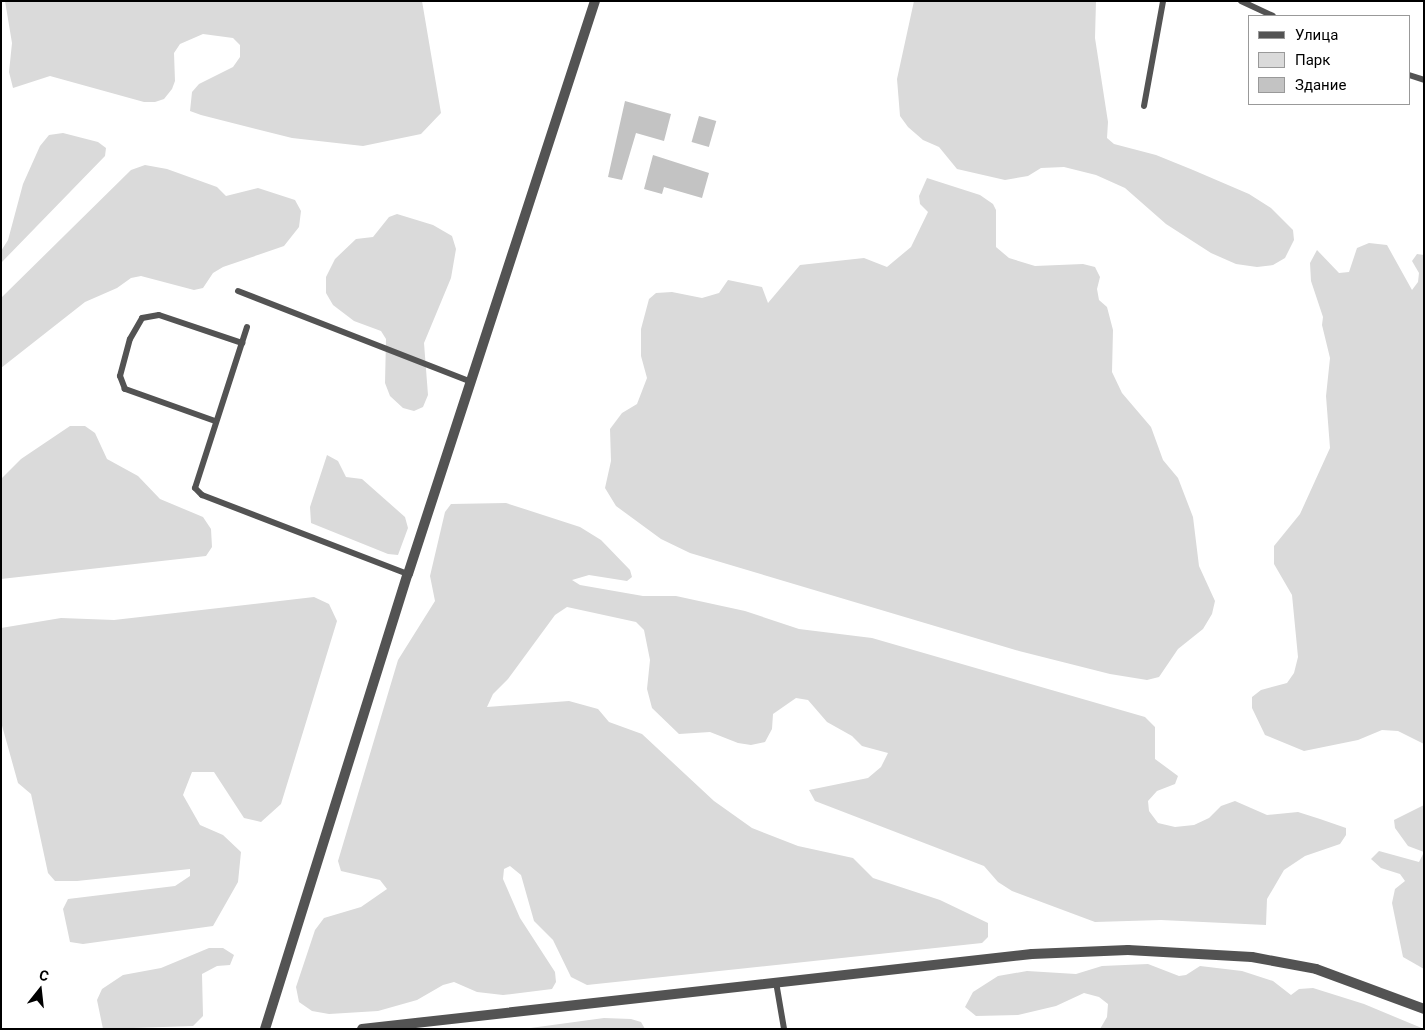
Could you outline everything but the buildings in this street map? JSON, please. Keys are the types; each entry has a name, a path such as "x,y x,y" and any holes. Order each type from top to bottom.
{"street":[{"path":"265,1029 408,574 595,1"},
{"path":"362,1029 1032,954 1128,950 1252,956 1316,969 1424,1008"}],"lane":[{"path":"1144,106 1163,1"},
{"path":"1241,1 1270,15"},
{"path":"1410,75 1424,80"},
{"path":"238,291 470,382"},
{"path":"216,421 125,389 120,376 130,338 142,318 159,315 242,343"},
{"path":"247,327 195,482 198,492 408,574"},
{"path":"776,982 784,1029"}],"green space":[{"path":"5,1 422,1 441,113 421,134 363,146 292,138 201,115 190,111 192,92 199,84 233,67 240,57 240,45 233,38 203,34 180,44 174,53 175,81 172,89 164,99 155,102 144,102 50,76 13,88 9,72 12,43"},
{"path":"914,1 1096,1 1095,38 1108,122 1107,138 1114,144 1156,155 1193,170 1249,194 1271,208 1293,230 1294,240 1285,258 1273,265 1257,267 1236,264 1211,253 1166,224 1125,188 1096,175 1064,167 1041,168 1028,176 1005,180 957,169 939,147 923,140 908,127 900,116 897,79"},
{"path":"63,133 98,142 106,148 105,156 1,263 1,251 8,240 23,184 40,146 49,135"},
{"path":"145,165 167,169 217,187 226,196 258,188 295,200 301,211 299,227 284,246 223,267 213,273 203,288 194,290 141,276 131,278 117,288 85,302 1,368 1,298 131,170"},
{"path":"927,178 980,195 993,204 996,210 996,247 1009,258 1035,266 1083,264 1095,267 1100,277 1097,289 1099,300 1107,307 1113,330 1112,372 1122,393 1151,427 1163,460 1178,478 1193,517 1199,566 1215,601 1212,614 1203,629 1178,649 1159,677 1147,680 1110,674 1019,651 690,553 661,539 616,506 605,488 611,461 610,429 622,413 637,404 647,378 641,356 641,329 649,299 656,293 672,292 702,298 719,293 728,280 762,287 768,303 800,265 864,258 887,267 911,247 928,212 920,204 919,196"},
{"path":"397,214 433,225 452,236 456,249 451,278 424,343 428,395 423,407 414,411 403,408 390,396 385,383 386,339 381,331 354,321 333,305 326,293 326,277 335,259 356,239 373,237 389,217"},
{"path":"1369,243 1387,245 1412,290 1418,282 1419,273 1412,261 1417,254 1424,255 1424,744 1398,731 1382,730 1358,740 1304,751 1265,735 1252,708 1252,697 1261,690 1287,683 1294,673 1298,657 1292,595 1274,564 1274,546 1300,514 1330,448 1326,396 1330,358 1322,325 1323,317 1311,281 1310,263 1317,250 1339,273 1349,272 1357,248"},
{"path":"70,426 85,426 95,433 107,459 138,476 160,499 203,517 211,529 212,547 206,556 1,579 1,479 21,459"},
{"path":"327,455 338,461 346,477 362,479 405,517 408,528 398,555 388,554 311,523 310,507"},
{"path":"506,503 580,527 601,540 630,570 632,577 627,581 589,575 572,580 580,585 643,596 676,596 745,611 799,629 872,638 1145,717 1155,727 1155,759 1178,776 1175,784 1157,791 1148,801 1149,811 1158,823 1175,827 1194,825 1209,818 1221,806 1235,801 1267,815 1298,812 1346,828 1346,835 1340,844 1305,856 1284,870 1267,899 1266,925 1161,920 1095,922 1012,891 998,882 984,866 815,801 809,790 868,778 881,767 888,753 862,746 852,736 827,722 808,700 796,698 773,714 772,729 765,742 751,745 738,743 710,732 679,734 652,708 647,689 650,660 644,630 636,622 567,607 555,615 508,679 493,694 487,707 569,701 598,709 609,722 642,734 714,801 752,828 798,846 853,858 873,878 940,900 988,923 988,937 982,943 587,985 571,977 553,940 534,921 521,875 510,866 504,869 503,879 520,918 555,972 556,982 552,989 503,995 477,992 454,982 443,985 417,1000 378,1011 329,1014 312,1011 299,1002 296,987 315,930 324,918 361,907 387,889 380,880 341,871 338,861 398,660 435,601 430,576 445,512 451,504"},
{"path":"314,597 329,604 337,621 281,804 261,822 244,818 214,772 192,772 183,795 200,825 223,835 241,852 238,882 213,926 83,944 70,942 63,909 68,899 175,886 190,876 190,869 77,881 55,881 48,873 31,794 18,783 1,722 1,628 61,618 114,620"},
{"path":"1424,805 1424,852 1408,846 1395,828 1394,820"},
{"path":"1379,851 1419,862 1424,852 1424,969 1403,957 1392,903 1395,889 1405,881 1400,874 1381,868 1371,859"},
{"path":"209,948 223,948 234,955 230,965 217,966 202,974 203,1016 193,1026 103,1029 97,1000 102,989 123,975 161,968"},
{"path":"1148,964 1179,976 1186,975 1200,966 1242,971 1273,981 1291,995 1299,989 1313,988 1364,1004 1424,1029 1100,1029 1107,1017 1108,1004 1099,997 1084,993 1056,1006 1018,1015 976,1016 965,1007 973,992 998,976 1027,971 1076,974 1102,966"},
{"path":"604,1018 631,1019 641,1022 645,1029 523,1029"}]}
